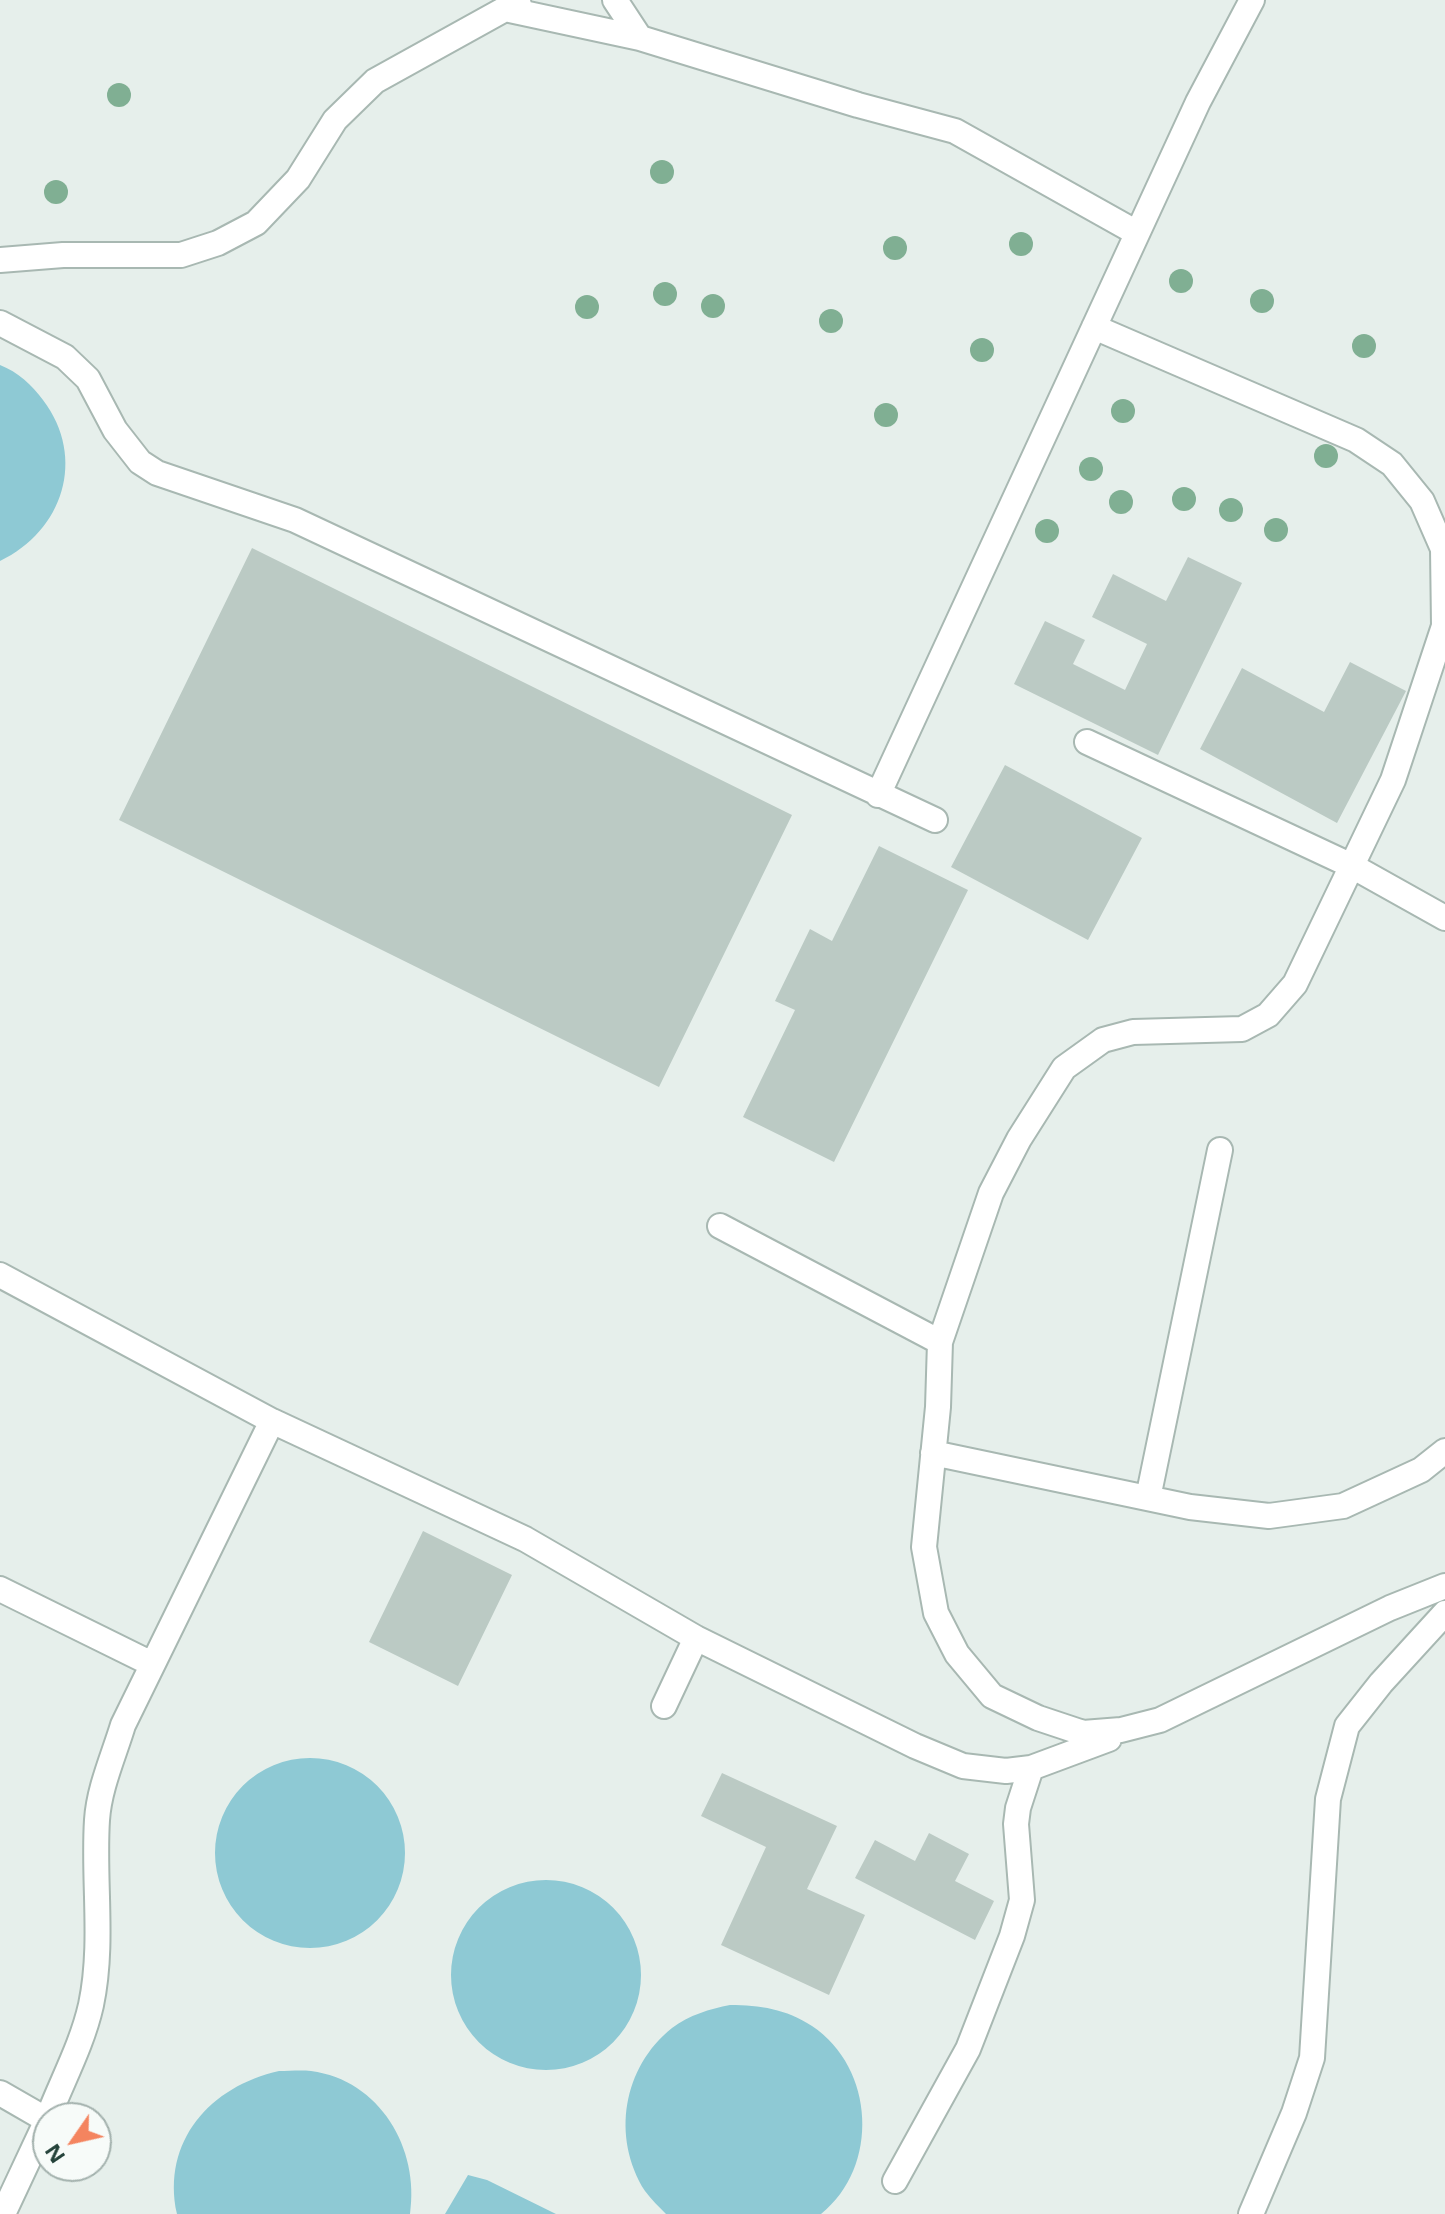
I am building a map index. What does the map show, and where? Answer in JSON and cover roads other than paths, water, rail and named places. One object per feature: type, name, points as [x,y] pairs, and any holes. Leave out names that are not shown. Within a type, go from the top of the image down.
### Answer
[{"type":"lane","points":[[0,260],[63,255],[181,255],[218,243],[256,223],[298,179],[335,120],[375,81],[505,9],[536,0]]},
{"type":"lane","points":[[615,0],[640,38]]},
{"type":"lane","points":[[878,795],[1198,102],[1252,0]]},
{"type":"lane","points":[[505,9],[640,38],[858,105],[955,131],[1137,233]]},
{"type":"lane","points":[[0,323],[65,357],[88,379],[115,430],[140,462],[157,473],[295,520],[935,820]]},
{"type":"lane","points":[[1094,327],[1356,440],[1392,464],[1422,501],[1443,549],[1444,626],[1393,780],[1295,984],[1268,1015],[1242,1029],[1133,1032],[1103,1040],[1064,1068],[1019,1139],[991,1193],[940,1342],[938,1407],[924,1547],[936,1613],[957,1654],[992,1696],[1038,1718],[1083,1733],[1121,1730],[1160,1720]]},
{"type":"lane","points":[[1087,742],[1352,866],[1445,918]]},
{"type":"lane","points":[[1148,1498],[1220,1150]]},
{"type":"lane","points":[[720,1226],[940,1342]]},
{"type":"lane","points":[[0,1275],[272,1421],[525,1539],[696,1638],[915,1746],[963,1766],[1006,1771],[1031,1768],[1160,1720],[1390,1608],[1445,1586]]},
{"type":"lane","points":[[55,2102],[81,2043],[91,2003],[98,1949],[97,1817],[123,1725],[272,1421]]},
{"type":"lane","points":[[933,1453],[1190,1507],[1269,1516],[1343,1506],[1421,1470],[1445,1451]]},
{"type":"lane","points":[[0,1589],[152,1664]]},
{"type":"lane","points":[[1251,2214],[1294,2113],[1312,2058],[1328,1799],[1347,1726],[1381,1683],[1445,1613]]},
{"type":"lane","points":[[664,1706],[696,1638]]},
{"type":"lane","points":[[895,2181],[968,2049],[1012,1936],[1022,1900],[1016,1824],[1031,1768]]},
{"type":"lane","points":[[0,2093],[32,2111]]},
{"type":"lane","points":[[3,2214],[32,2152]]},
{"type":"water","points":[[0,365],[13,371],[43,400],[56,422],[64,445],[65,469],[62,491],[53,512],[22,548],[0,561]]},
{"type":"water","points":[[310,1758],[346,1765],[377,1786],[398,1817],[405,1853],[398,1889],[377,1920],[346,1941],[310,1948],[274,1941],[243,1920],[222,1889],[215,1853],[222,1817],[243,1786],[274,1765]]},
{"type":"water","points":[[546,1880],[582,1887],[613,1908],[634,1939],[641,1975],[634,2011],[613,2042],[582,2063],[546,2070],[510,2063],[479,2042],[458,2011],[451,1975],[458,1939],[479,1908],[510,1887]]},
{"type":"water","points":[[730,2005],[772,2009],[802,2020],[833,2044],[848,2066],[858,2092],[862,2118],[861,2145],[853,2171],[840,2194],[821,2214],[666,2214],[645,2191],[634,2170],[628,2148],[627,2104],[642,2062],[655,2044],[679,2023],[700,2013]]},
{"type":"water","points":[[279,2071],[311,2071],[335,2077],[357,2088],[375,2103],[401,2143],[408,2166],[410,2214],[177,2214],[174,2188],[177,2163],[184,2141],[196,2121],[232,2089],[254,2078]]},
{"type":"water","points":[[468,2175],[487,2180],[556,2214],[445,2214]]}]
